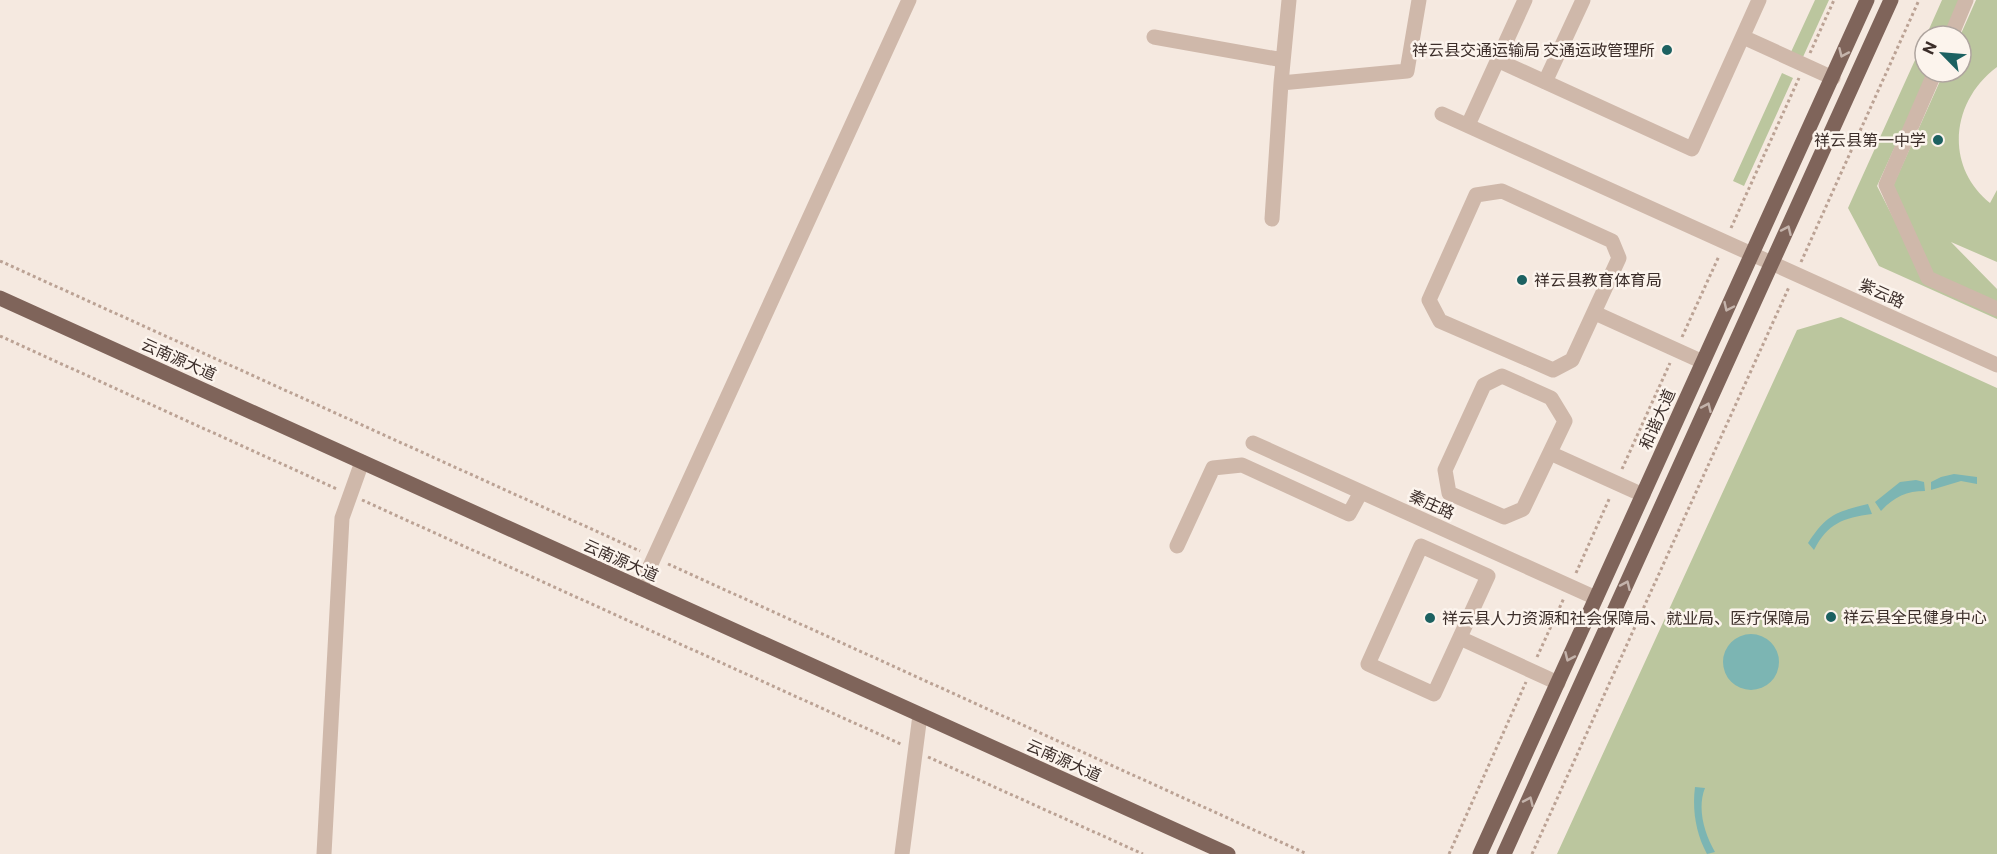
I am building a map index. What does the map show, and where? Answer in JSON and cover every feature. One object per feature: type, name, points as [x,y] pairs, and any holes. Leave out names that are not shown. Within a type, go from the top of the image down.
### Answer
[{"type":"main road","name":"和谐大道","points":[[1480,854],[1868,0]]},
{"type":"main road","points":[[1504,854],[1891,0]]},
{"type":"main road","name":"云南源大道","points":[[0,298],[1228,854]]},
{"type":"street","points":[[640,588],[909,0]]},
{"type":"street","points":[[1272,219],[1289,0]]},
{"type":"street","points":[[1281,83],[1407,71],[1419,0]]},
{"type":"street","points":[[1468,125],[1525,0]]},
{"type":"street","points":[[1545,82],[1583,0]]},
{"type":"street","points":[[1497,60],[1692,148],[1759,0]]},
{"type":"street","points":[[1956,24],[1966,0]]},
{"type":"street","points":[[1154,37],[1283,60]]},
{"type":"street","points":[[1743,37],[1833,78]]},
{"type":"street","points":[[1930,84],[1886,185],[1928,278],[1997,309]]},
{"type":"street","name":"紫云路","points":[[1442,114],[1997,365]]},
{"type":"street","points":[[1502,191],[1612,241],[1620,258],[1595,313],[1572,360],[1554,370],[1440,321],[1429,300],[1476,195],[1502,191]]},
{"type":"street","points":[[1595,313],[1703,362]]},
{"type":"street","points":[[1502,376],[1551,398],[1564,421],[1550,453],[1523,509],[1504,517],[1449,493],[1445,470],[1484,385],[1502,376]]},
{"type":"street","name":"秦庄路","points":[[1253,443],[1596,598]]},
{"type":"street","points":[[1550,453],[1643,495]]},
{"type":"street","points":[[324,854],[342,518],[362,462]]},
{"type":"street","points":[[1177,546],[1214,468],[1242,465],[1349,514],[1361,492]]},
{"type":"street","points":[[1421,546],[1488,576],[1460,638],[1434,694],[1368,663],[1421,546]]},
{"type":"street","points":[[1460,638],[1558,683]]},
{"type":"street","points":[[902,854],[920,715]]},
{"type":"path","points":[[1449,854],[1834,0]]},
{"type":"path","points":[[1532,854],[1919,0]]},
{"type":"path","points":[[0,336],[1143,854]]},
{"type":"green space","points":[[1815,0],[1829,0],[1803,57],[1791,52]]},
{"type":"green space","points":[[1942,0],[1962,0],[1951,24],[1931,24]]},
{"type":"green space","points":[[1976,0],[1997,0],[1997,67],[1970,97],[1962,115],[1959,134],[1960,153],[1965,171],[1975,188],[1990,203],[1997,190],[1997,262],[1951,242],[1997,289],[1997,308],[1933,277],[1893,186],[1939,84],[1973,84],[1973,24],[1965,24]]},
{"type":"green space","points":[[1913,64],[1913,84],[1924,84],[1877,186],[1925,280],[1997,313],[1997,319],[1879,266],[1848,208]]},
{"type":"green space","points":[[1782,73],[1793,78],[1744,186],[1733,181]]},
{"type":"green space","name":"祥云县全民健身中心","points":[[1841,317],[1997,388],[1997,854],[1557,854],[1797,330]]},
{"type":"water","points":[[1954,474],[1977,477],[1977,484],[1961,481],[1931,490],[1931,482]]},
{"type":"water","points":[[1916,480],[1924,482],[1925,491],[1901,496],[1881,511],[1875,502],[1900,482]]},
{"type":"water","points":[[1868,504],[1872,514],[1837,523],[1819,541],[1814,550],[1808,543],[1821,526],[1833,516]]},
{"type":"water","points":[[1751,634],[1762,636],[1771,642],[1777,651],[1779,662],[1777,673],[1771,682],[1762,688],[1751,690],[1740,688],[1731,682],[1725,673],[1723,662],[1725,651],[1731,642],[1740,636]]},
{"type":"water","points":[[1695,787],[1705,788],[1702,804],[1703,820],[1715,852],[1707,854],[1696,822]]},
{"type":"place","name":"祥云县交通运输局 交通运政管理所","points":[[1667,50]]},
{"type":"place","name":"祥云县第一中学","points":[[1938,140]]},
{"type":"place","name":"祥云县教育体育局","points":[[1522,280]]},
{"type":"place","name":"祥云县全民健身中心","points":[[1831,617]]},
{"type":"place","name":"祥云县人力资源和社会保障局、就业局、医疗保障局","points":[[1430,618]]}]
